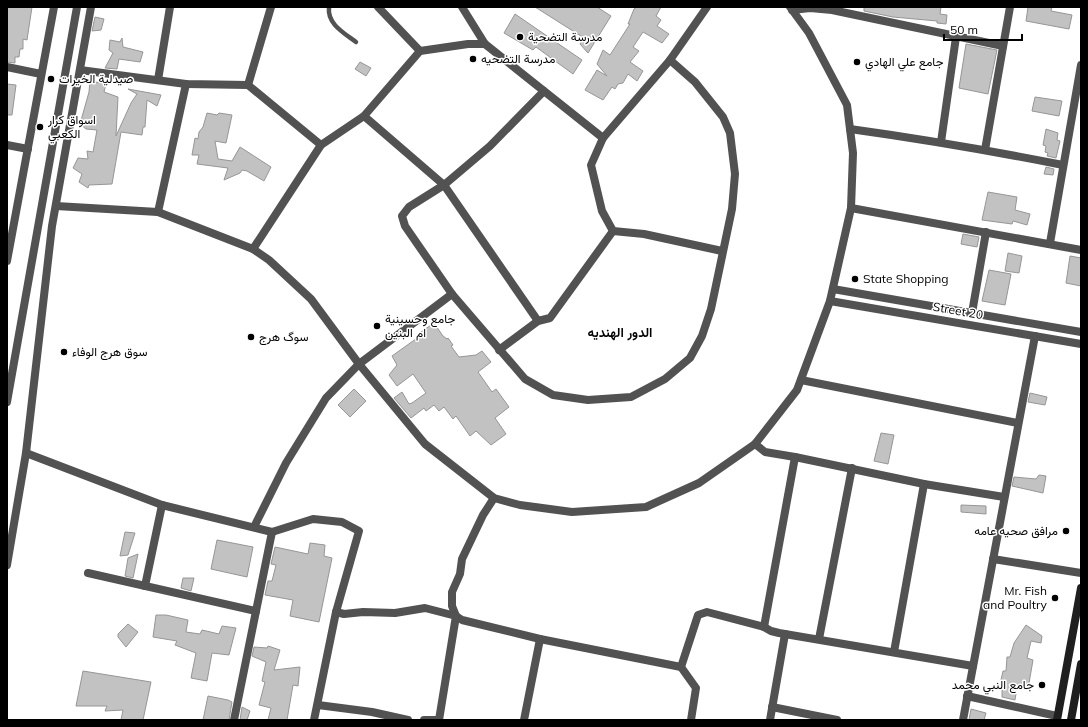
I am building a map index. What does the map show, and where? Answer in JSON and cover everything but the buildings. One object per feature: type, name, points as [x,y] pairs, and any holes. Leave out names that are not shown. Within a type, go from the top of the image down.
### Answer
[{"type":"main road","points":[[1057,718],[1081,588]]},
{"type":"main road","points":[[1071,720],[1081,664]]},
{"type":"street","points":[[7,261],[10,231],[28,148],[54,7]]},
{"type":"street","points":[[7,402],[77,7]]},
{"type":"street","points":[[7,565],[26,453],[52,226],[91,7]]},
{"type":"street","points":[[158,80],[170,7]]},
{"type":"street","points":[[248,86],[271,7]]},
{"type":"street","points":[[378,7],[420,51]]},
{"type":"street","points":[[462,7],[485,44],[603,138]]},
{"type":"street","points":[[613,231],[602,210],[591,165],[603,138],[670,60],[707,7]]},
{"type":"street","points":[[985,150],[1010,7]]},
{"type":"street","points":[[56,206],[158,212],[253,249],[269,260],[311,299],[359,364],[425,444],[494,498],[520,505],[572,512],[646,508],[699,483],[755,444],[797,390],[830,301],[851,208],[853,170],[847,105],[809,33],[791,8]]},
{"type":"street","points":[[791,8],[818,8],[1004,46]]},
{"type":"street","points":[[941,142],[956,37]]},
{"type":"street","points":[[253,249],[321,145],[364,116],[420,51],[468,44],[485,44]]},
{"type":"street","points":[[544,91],[490,146],[444,185],[409,207],[402,216],[405,226],[452,294],[525,379],[553,395],[588,400],[631,397],[665,378],[690,358],[702,336],[711,309],[732,209],[735,174],[730,133],[723,117],[713,102],[695,82],[670,60]]},
{"type":"street","points":[[1050,243],[1081,64]]},
{"type":"street","points":[[7,68],[41,74]]},
{"type":"street","points":[[80,70],[186,84],[248,86],[321,145]]},
{"type":"street","points":[[158,212],[186,84]]},
{"type":"street","points":[[364,116],[444,185],[538,321]]},
{"type":"street","points":[[850,129],[914,140],[941,142],[1064,165]]},
{"type":"street","points":[[7,145],[28,148]]},
{"type":"street","points":[[851,208],[1050,243],[1081,250]]},
{"type":"street","points":[[39,224],[52,226]]},
{"type":"street","points":[[613,231],[644,234],[722,251]]},
{"type":"street","points":[[499,350],[538,321],[550,318],[613,231]]},
{"type":"street","points":[[972,313],[986,232]]},
{"type":"street","name":"Street 20","points":[[833,289],[1081,332]]},
{"type":"street","points":[[254,527],[286,463],[326,398],[359,364],[452,294]]},
{"type":"street","name":"Street 20","points":[[830,301],[1081,344]]},
{"type":"street","points":[[963,720],[1035,336]]},
{"type":"street","points":[[801,380],[1018,423]]},
{"type":"street","points":[[755,444],[765,452],[795,456],[924,484],[1004,497]]},
{"type":"street","points":[[26,453],[162,504],[272,532],[312,519],[342,522],[358,531],[336,612],[314,720]]},
{"type":"street","points":[[764,627],[795,456]]},
{"type":"street","points":[[818,639],[852,468]]},
{"type":"street","points":[[894,652],[924,484]]},
{"type":"street","points":[[424,720],[439,720],[456,616],[452,606],[452,592],[460,574],[462,559],[483,516],[494,498]]},
{"type":"street","points":[[145,586],[162,504]]},
{"type":"street","points":[[234,720],[272,532]]},
{"type":"street","points":[[993,559],[1081,573]]},
{"type":"street","points":[[88,573],[256,610]]},
{"type":"street","points":[[336,612],[344,614],[363,612],[395,613],[425,608],[456,616],[462,620],[540,639],[681,667],[696,688],[691,720]]},
{"type":"street","points":[[681,667],[698,615],[708,612],[785,634],[973,666]]},
{"type":"street","points":[[770,720],[785,634]]},
{"type":"street","points":[[524,720],[540,639]]},
{"type":"street","points":[[967,696],[1057,718]]},
{"type":"street","points":[[318,705],[372,712],[408,720]]},
{"type":"street","points":[[772,707],[837,720]]},
{"type":"lane","points":[[330,7],[332,20],[337,28],[356,42]]},
{"type":"place","name":"مدرسة التضحية","points":[[520,37]]},
{"type":"place","name":"مدرسة التضحيه","points":[[473,59]]},
{"type":"place","name":"جامع علي الهادي","points":[[857,62]]},
{"type":"place","name":"صيدلية الخيرات","points":[[51,79]]},
{"type":"place","name":"اسواق كرار الكعبي","points":[[40,127]]},
{"type":"place","name":"State Shopping","points":[[855,279]]},
{"type":"place","name":"جامع وحسينية ام البنين","points":[[377,326]]},
{"type":"place","name":"سوگ هرج","points":[[251,337]]},
{"type":"place","name":"سوق هرج الوفاء","points":[[64,352]]},
{"type":"place","name":"مرافق صحيه عامه","points":[[1066,531]]},
{"type":"place","name":"Mr. Fish and Poultry","points":[[1055,598]]},
{"type":"place","name":"جامع النبي محمد","points":[[1042,685]]},
{"type":"district","name":"الدور الهنديه","points":[[620,332]]}]
